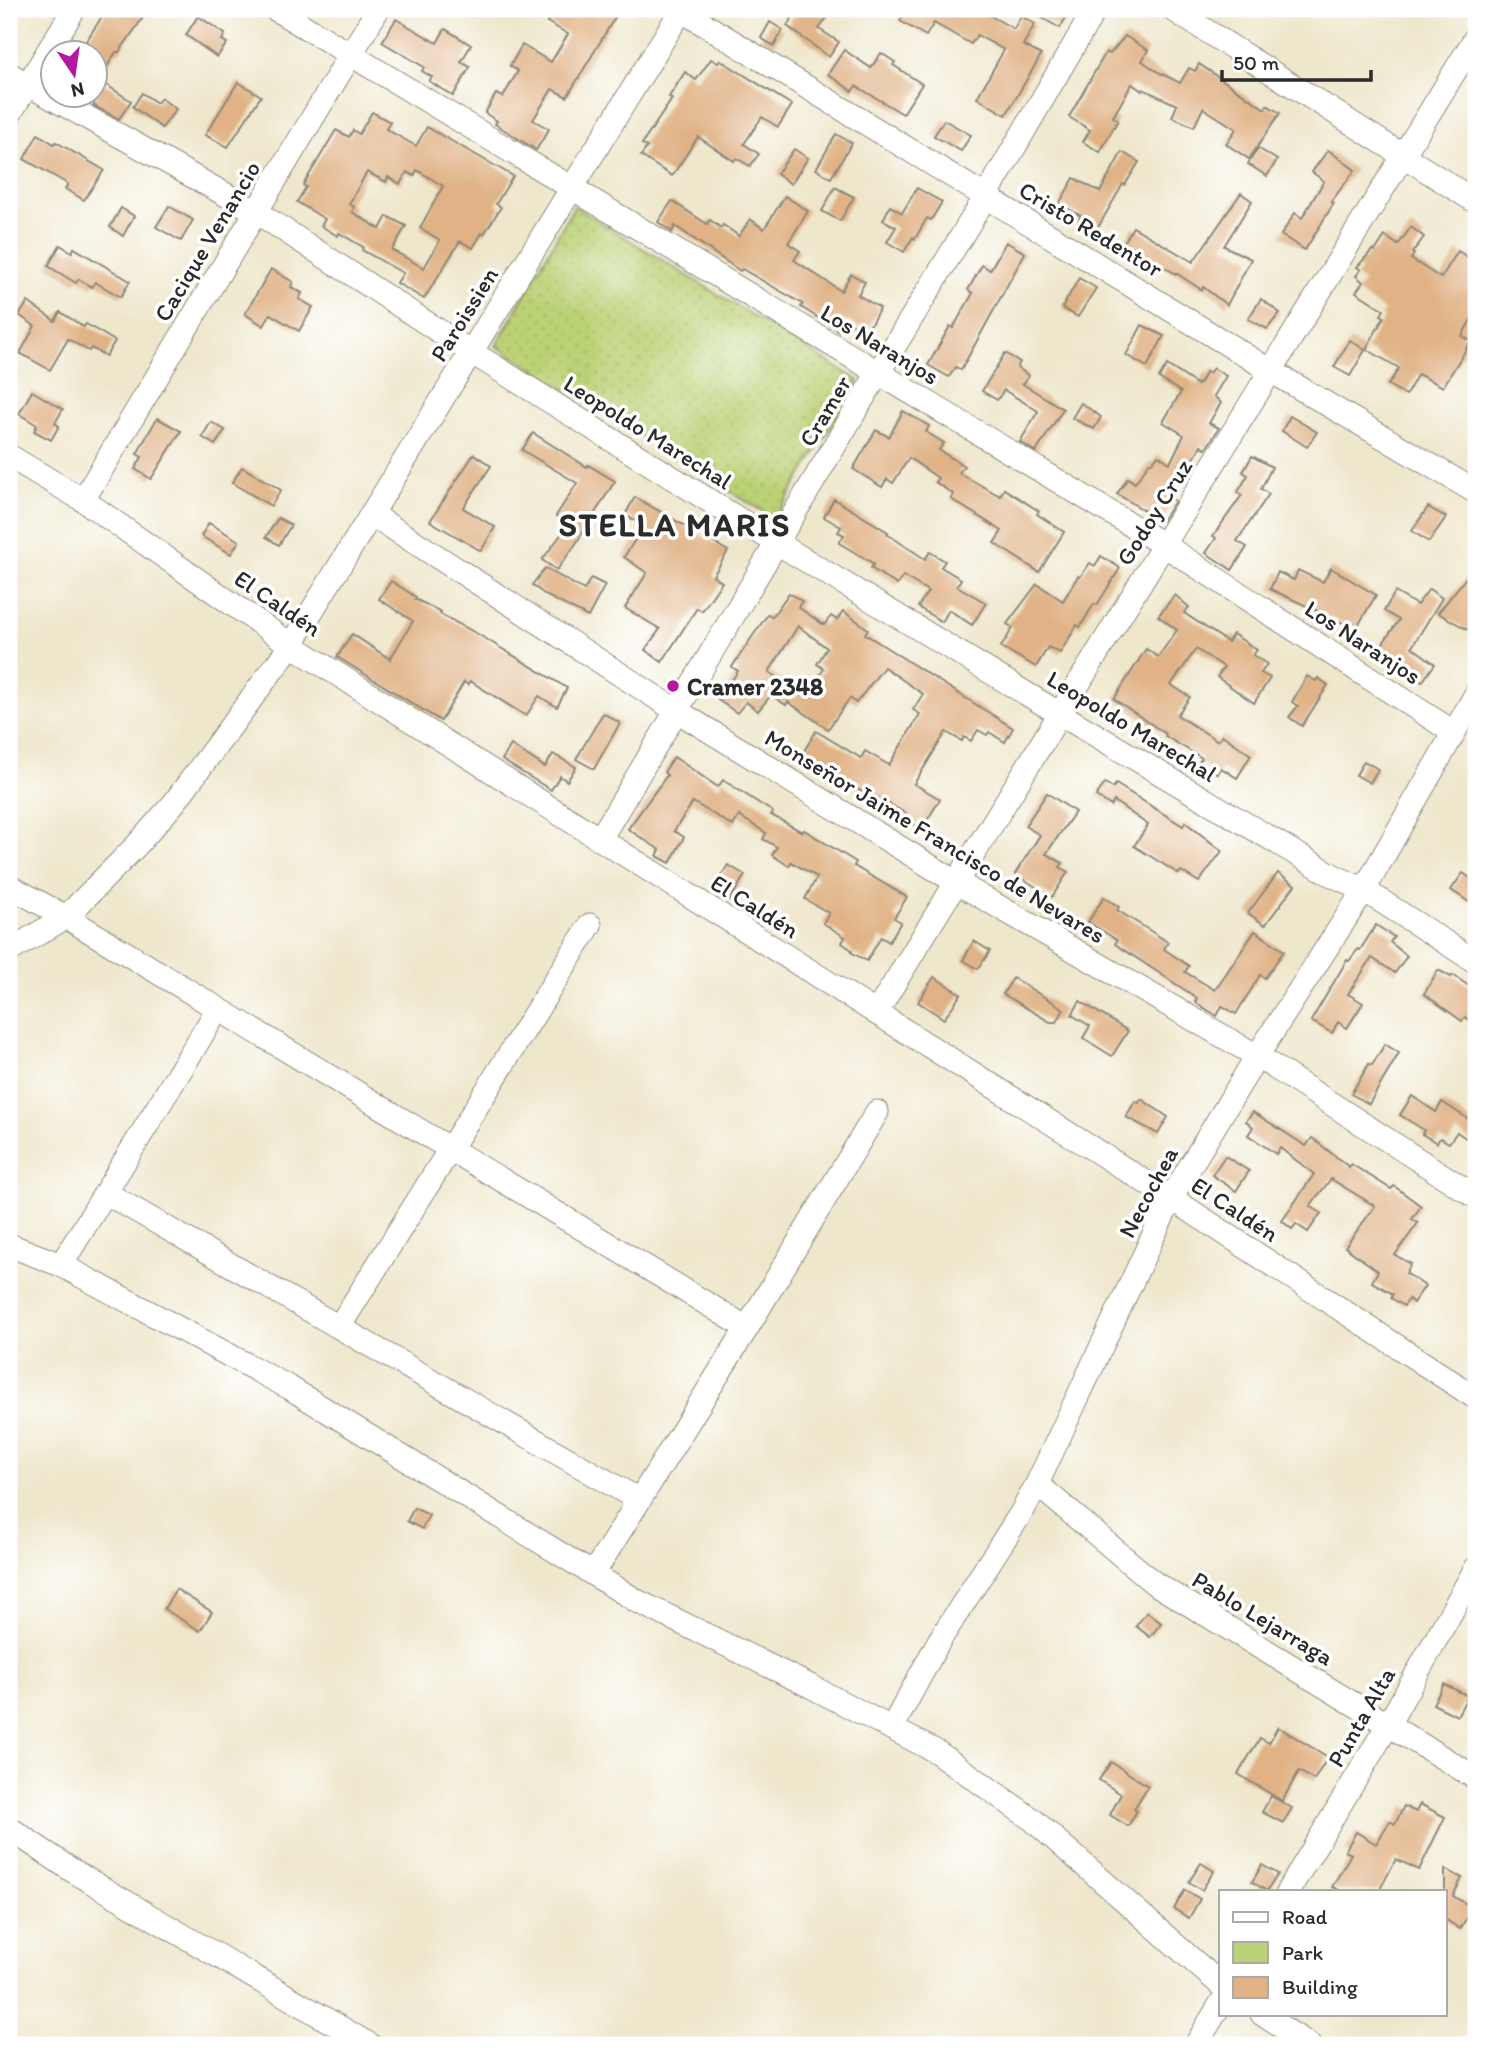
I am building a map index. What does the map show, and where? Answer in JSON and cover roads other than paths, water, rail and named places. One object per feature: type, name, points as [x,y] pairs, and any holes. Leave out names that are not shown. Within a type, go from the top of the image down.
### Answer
[{"type":"street","points":[[9,115],[18,79],[74,9]]},
{"type":"street","name":"Los Naranjos","points":[[275,9],[1164,545],[1453,732]]},
{"type":"street","name":"Cacique Venancio","points":[[83,500],[378,9]]},
{"type":"street","name":"Cristo Redentor","points":[[681,9],[1271,371],[1476,492]]},
{"type":"street","name":"Paroissien","points":[[9,951],[66,917],[174,803],[291,645],[681,9]]},
{"type":"street","name":"Cramer","points":[[600,839],[986,196],[1095,9]]},
{"type":"street","points":[[1172,9],[1476,202]]},
{"type":"street","name":"Godoy Cruz","points":[[876,1013],[1476,37]]},
{"type":"street","name":"Leopoldo Marechal","points":[[18,79],[255,211],[471,352],[777,543],[1332,875],[1364,890],[1476,962]]},
{"type":"street","name":"El Caldén","points":[[9,456],[83,500],[291,645],[1171,1198],[1476,1398]]},
{"type":"street","name":"Monseñor Jaime Francisco de Nevares","points":[[371,514],[677,711],[957,882],[1257,1056],[1476,1197]]},
{"type":"street","name":"Necochea","points":[[892,1728],[939,1641],[1037,1484],[1171,1198],[1257,1056],[1364,890],[1476,694]]},
{"type":"street","points":[[9,886],[66,917],[747,1328]]},
{"type":"street","points":[[339,1327],[590,925]]},
{"type":"street","points":[[61,1265],[218,1009]]},
{"type":"street","points":[[593,1574],[747,1328],[877,1112]]},
{"type":"street","points":[[106,1193],[639,1500]]},
{"type":"street","points":[[9,1245],[61,1265],[290,1388],[637,1601],[813,1687],[937,1752],[1033,1820],[1219,1983]]},
{"type":"street","name":"Pablo Lejarraga","points":[[1037,1484],[1154,1583],[1476,1778]]},
{"type":"street","name":"Punta Alta","points":[[1289,1890],[1388,1725],[1476,1567]]},
{"type":"street","points":[[9,1828],[73,1871],[370,2045]]},
{"type":"street","points":[[1196,2045],[1219,2006]]},
{"type":"street","points":[[1265,2016],[1309,2045]]},
{"type":"place","name":"Cramer 2348","points":[[673,686]]},
{"type":"district","name":"STELLA MARIS","points":[[675,525]]}]
